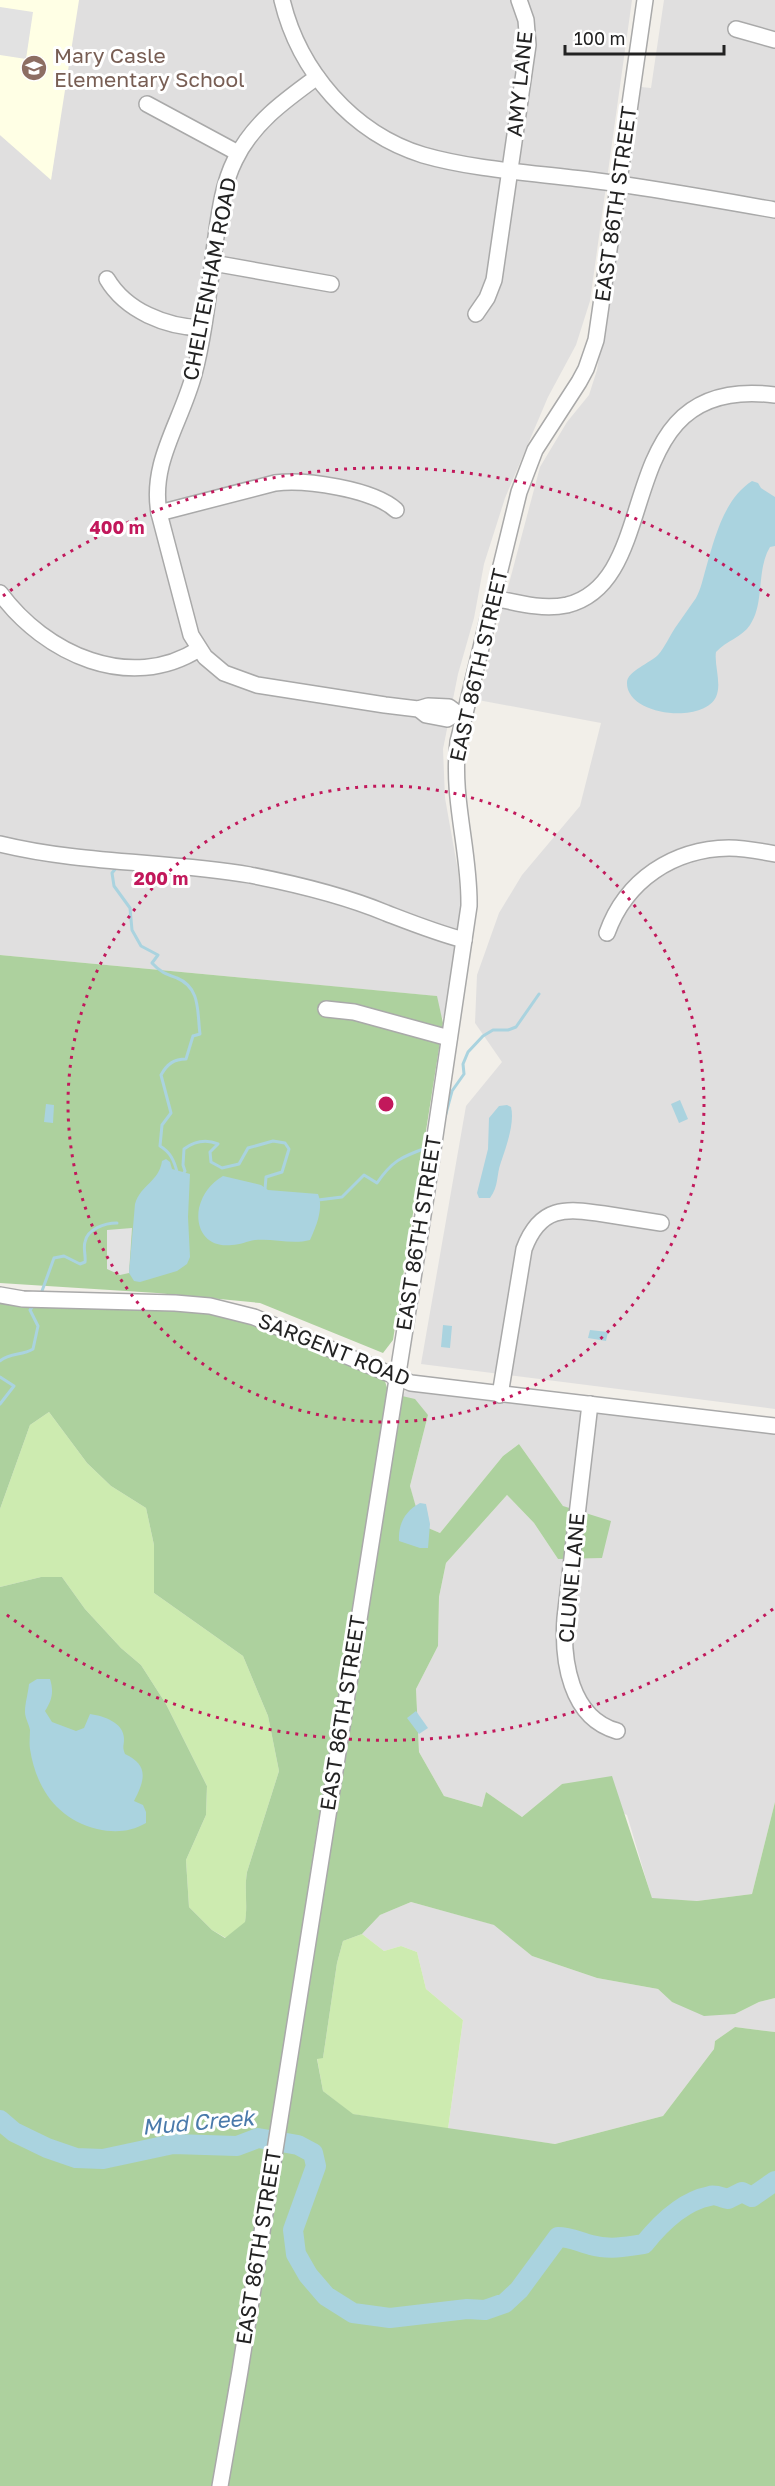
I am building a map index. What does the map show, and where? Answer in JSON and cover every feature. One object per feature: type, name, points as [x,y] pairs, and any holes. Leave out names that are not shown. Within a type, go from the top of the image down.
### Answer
[{"type":"street","points":[[282,0],[298,46],[317,77],[347,111],[375,132],[401,146],[448,161],[619,184],[775,210]]},
{"type":"street","name":"AMY LANE","points":[[476,314],[488,298],[494,280],[528,45],[526,20],[519,0]]},
{"type":"street","name":"EAST 86TH STREET","points":[[220,2486],[240,2371],[469,906],[469,876],[455,777],[461,714],[494,598],[519,492],[529,464],[535,450],[579,382],[593,347],[645,0]]},
{"type":"street","points":[[736,29],[775,40]]},
{"type":"street","name":"CHELTENHAM ROAD","points":[[317,77],[266,116],[238,153],[230,172],[222,201],[194,373],[158,470],[156,499],[159,513],[191,635],[200,649],[220,670],[238,680],[253,684],[418,709],[426,715],[447,719],[461,714]]},
{"type":"street","points":[[147,104],[238,153]]},
{"type":"street","points":[[213,263],[331,284]]},
{"type":"street","points":[[107,279],[126,301],[144,313],[172,324],[202,328]]},
{"type":"street","points":[[494,598],[552,607],[572,603],[590,595],[608,578],[618,561],[653,461],[674,427],[692,411],[724,396],[753,393],[775,395]]},
{"type":"street","points":[[159,513],[274,483],[292,482],[366,493],[396,510]]},
{"type":"street","points":[[1,598],[42,636],[72,653],[95,662],[128,669],[153,668],[173,663],[200,649]]},
{"type":"street","points":[[0,844],[48,854],[202,868],[268,879],[349,900],[431,931],[464,940]]},
{"type":"street","points":[[607,933],[622,900],[649,874],[671,862],[698,852],[717,849],[740,849],[775,854]]},
{"type":"street","points":[[326,1009],[354,1012],[449,1038]]},
{"type":"street","points":[[500,1395],[524,1249],[537,1225],[552,1214],[569,1210],[661,1223]]},
{"type":"street","name":"SARGENT ROAD","points":[[0,1295],[28,1299],[180,1303],[225,1309],[263,1320],[411,1383],[775,1426]]},
{"type":"street","name":"CLUNE LANE","points":[[590,1404],[565,1618],[564,1650],[571,1679],[582,1707],[595,1721],[617,1731]]},
{"type":"shaded area","name":"Mary Casle Elementary School","points":[[0,0],[79,0],[51,180],[0,135]]},
{"type":"shaded area","points":[[77,0],[632,0],[590,301],[576,345],[548,397],[505,498],[484,564],[474,618],[458,674],[443,749],[445,798],[458,871],[461,909],[452,998],[442,1019],[436,996],[0,955],[0,135],[51,179]]},
{"type":"shaded area","points":[[664,0],[775,0],[775,1409],[421,1364],[466,1106],[502,1062],[475,1023],[477,975],[499,913],[522,875],[580,806],[601,723],[478,700],[540,467],[567,422],[589,395],[597,370],[641,87],[651,88]]},
{"type":"shaded area","points":[[0,7],[33,12],[26,59],[0,55]]},
{"type":"shaded area","points":[[132,1228],[129,1273],[120,1275],[107,1269],[107,1230]]},
{"type":"shaded area","points":[[408,1388],[775,1432],[775,1802],[752,1894],[697,1901],[652,1899],[627,1815],[562,1784],[522,1817],[486,1792],[482,1807],[444,1796],[419,1752],[416,1689],[438,1646],[439,1597],[446,1563],[507,1495],[534,1523],[558,1559],[563,1506],[519,1444],[503,1456],[440,1533],[420,1525],[410,1486],[428,1415],[402,1396]]},
{"type":"shaded area","points":[[411,1902],[495,1925],[532,1956],[597,1978],[658,1989],[672,2002],[735,2014],[759,2002],[775,1998],[775,2032],[735,2027],[715,2041],[714,2049],[663,2116],[555,2144],[448,2129],[463,2020],[426,1989],[417,1952],[401,1946],[384,1951],[362,1934],[380,1915]]},
{"type":"green space","points":[[0,955],[437,996],[443,1023],[393,1340],[383,1353],[260,1303],[157,1293],[0,1283]]},
{"type":"green space","points":[[0,1303],[24,1306],[168,1308],[242,1317],[384,1378],[388,1391],[379,1461],[318,1823],[259,2208],[212,2486],[0,2486],[0,1587],[41,1577],[62,1577],[85,1609],[121,1648],[141,1665],[166,1704],[207,1786],[206,1815],[186,1860],[189,1907],[212,1930],[225,1938],[245,1922],[247,1872],[279,1771],[268,1716],[243,1656],[154,1593],[154,1545],[146,1508],[111,1486],[87,1463],[49,1412],[30,1425],[0,1509]]},
{"type":"green space","points":[[402,1396],[415,1399],[428,1415],[410,1486],[421,1525],[440,1533],[503,1456],[519,1444],[563,1506],[611,1521],[602,1558],[558,1559],[534,1523],[507,1495],[446,1563],[439,1597],[438,1646],[416,1689],[419,1752],[444,1796],[482,1807],[486,1792],[522,1817],[562,1784],[612,1776],[652,1898],[697,1901],[752,1894],[775,1802],[775,1998],[759,2002],[735,2014],[704,2016],[672,2002],[658,1989],[597,1978],[532,1956],[494,1925],[411,1902],[380,1915],[362,1934],[343,1941],[337,1963],[323,2058],[317,2059],[323,2091],[353,2114],[555,2144],[663,2116],[714,2049],[715,2041],[735,2027],[775,2032],[775,2486],[227,2486]]},
{"type":"green space","points":[[49,1412],[87,1463],[111,1486],[146,1508],[154,1545],[154,1593],[243,1656],[268,1716],[279,1771],[247,1872],[245,1923],[226,1938],[212,1930],[189,1907],[186,1860],[206,1815],[207,1786],[166,1704],[141,1665],[121,1648],[85,1609],[62,1577],[41,1577],[0,1587],[0,1509],[30,1425]]},
{"type":"green space","points":[[362,1934],[384,1951],[401,1946],[417,1952],[426,1989],[463,2020],[448,2129],[352,2114],[323,2091],[317,2058],[323,2058],[337,1963],[343,1941]]},
{"type":"water","points":[[752,481],[775,497],[775,546],[770,547],[763,566],[755,616],[747,629],[716,652],[718,692],[708,706],[696,711],[681,713],[651,709],[638,702],[630,693],[628,678],[658,655],[696,598],[722,520],[734,498]]},
{"type":"water","points":[[680,1100],[688,1119],[679,1123],[671,1104]]},
{"type":"water","points":[[46,1104],[54,1105],[53,1123],[44,1122]]},
{"type":"water","points":[[499,1106],[511,1107],[511,1127],[496,1185],[490,1198],[479,1198],[477,1193],[488,1149],[489,1118]]},
{"type":"water","points":[[166,1159],[170,1162],[172,1169],[190,1174],[188,1217],[190,1257],[187,1264],[177,1271],[140,1282],[134,1281],[129,1273],[135,1204],[141,1192],[154,1179],[162,1161]]},
{"type":"water","points":[[223,1176],[261,1185],[268,1190],[318,1194],[320,1211],[310,1240],[296,1242],[255,1240],[224,1245],[210,1241],[201,1231],[199,1208],[208,1189]]},
{"type":"water","points":[[443,1325],[452,1326],[450,1348],[441,1347]]},
{"type":"water","points":[[590,1330],[608,1332],[606,1341],[588,1338]]},
{"type":"water","points":[[420,1503],[426,1504],[430,1524],[428,1548],[420,1548],[399,1541],[404,1519],[410,1510]]},
{"type":"water","points":[[37,1679],[50,1679],[52,1696],[45,1711],[52,1722],[76,1731],[84,1728],[90,1714],[106,1718],[121,1728],[125,1754],[138,1763],[143,1774],[141,1786],[134,1801],[143,1805],[146,1812],[146,1823],[122,1831],[97,1829],[70,1818],[51,1800],[37,1777],[30,1747],[30,1730],[25,1714],[29,1684]]},
{"type":"water","points":[[416,1711],[428,1728],[419,1734],[407,1718]]},
{"type":"waterway","points":[[117,867],[112,873],[114,886],[130,908],[132,930],[141,946],[158,955],[152,963],[158,969],[185,982],[194,994],[198,1009],[200,1034],[193,1036],[186,1059],[171,1063],[161,1075],[171,1113],[162,1125],[160,1146],[171,1157],[177,1172]]},
{"type":"waterway","points":[[445,1117],[452,1091],[464,1074],[463,1064],[468,1052],[483,1036],[493,1030],[508,1030],[516,1027],[539,994]]},
{"type":"waterway","points":[[183,1174],[185,1171],[184,1149],[192,1144],[205,1141],[218,1144],[210,1152],[211,1162],[222,1168],[239,1164],[248,1148],[273,1141],[285,1143],[289,1149],[282,1172],[266,1177],[265,1189]]},
{"type":"waterway","points":[[318,1200],[342,1197],[364,1175],[377,1183],[398,1161],[426,1148]]},
{"type":"waterway","points":[[42,1291],[54,1258],[64,1256],[80,1264],[85,1262],[86,1237],[93,1230],[107,1224],[117,1223]]},
{"type":"waterway","points":[[0,1361],[8,1356],[33,1349],[38,1326],[30,1310],[33,1306]]},
{"type":"waterway","points":[[0,1377],[14,1386],[0,1404]]},
{"type":"waterway","name":"Mud Creek","points":[[0,2120],[14,2132],[47,2148],[76,2158],[103,2159],[173,2144],[237,2146],[258,2138],[298,2145],[313,2153],[316,2166],[293,2230],[296,2254],[308,2275],[326,2296],[353,2313],[390,2318],[467,2309],[485,2310],[505,2303],[519,2290],[558,2237],[604,2247],[644,2244],[665,2221],[691,2203],[712,2196],[728,2199],[742,2192],[752,2197],[775,2181]]},
{"type":"place","name":"Mary Casle Elementary School","points":[[34,68]]}]
